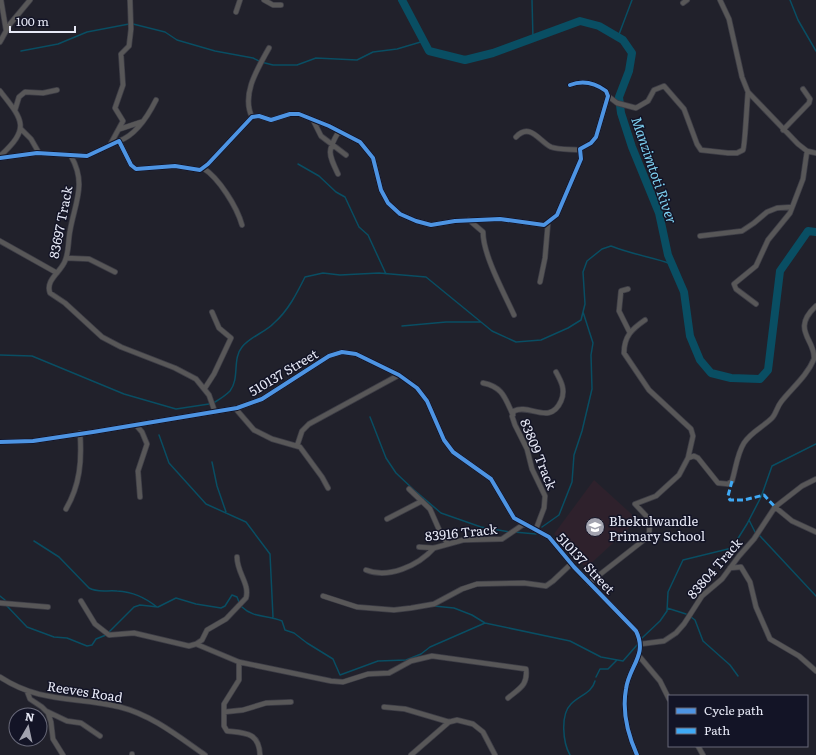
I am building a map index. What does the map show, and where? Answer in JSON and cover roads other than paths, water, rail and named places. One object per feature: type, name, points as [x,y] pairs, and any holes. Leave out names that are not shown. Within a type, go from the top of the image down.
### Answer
[{"type":"street","points":[[1,0],[6,30]]},
{"type":"street","points":[[0,42],[6,30],[30,0]]},
{"type":"street","points":[[110,145],[120,129],[123,119],[115,108],[123,85],[121,54],[129,46],[131,29],[130,0]]},
{"type":"street","points":[[236,12],[240,0]]},
{"type":"street","points":[[264,0],[270,4],[280,5]]},
{"type":"street","points":[[720,0],[729,19],[742,77],[748,92],[783,130],[807,151],[816,153]]},
{"type":"street","points":[[252,117],[248,106],[248,94],[269,48]]},
{"type":"street","points":[[570,85],[580,82],[592,84],[606,91],[608,96],[617,102],[627,106],[639,107],[648,101],[654,90],[664,86],[684,109],[697,144],[701,150],[710,152],[737,153],[743,150],[746,146],[744,135],[748,92]]},
{"type":"street","points":[[783,130],[809,103],[810,99],[803,89]]},
{"type":"street","points":[[15,110],[22,93],[57,90]]},
{"type":"street","points":[[0,91],[15,110],[20,120],[21,129],[16,141],[0,157]]},
{"type":"street","points":[[119,141],[131,165],[136,169],[175,166],[200,170],[204,168],[252,117],[256,116],[271,120],[282,116],[295,114],[339,131],[360,142],[370,152],[381,190],[393,208],[416,221],[436,225],[455,221],[500,219],[534,224],[548,223],[557,215],[573,180],[581,159],[581,147],[591,143],[596,137],[608,96]]},
{"type":"street","points":[[0,157],[39,153],[88,156],[131,136],[151,110],[156,100]]},
{"type":"street","points":[[313,120],[319,133],[331,145],[346,155]]},
{"type":"street","points":[[120,129],[142,122]]},
{"type":"street","points":[[21,129],[31,139],[39,153]]},
{"type":"street","points":[[338,174],[329,155],[331,145],[339,131]]},
{"type":"street","points":[[516,137],[522,132],[527,131],[551,146],[580,150]]},
{"type":"street","points":[[756,304],[736,289],[734,284],[756,266],[768,240],[792,207],[803,179],[807,151]]},
{"type":"street","name":"83697 Track","points":[[71,156],[78,171],[79,190],[70,228],[66,258],[58,273],[49,284],[50,293],[69,306],[98,334],[121,347],[188,374],[199,381],[205,388],[215,412]]},
{"type":"street","points":[[204,168],[209,171],[222,187],[240,216],[242,224]]},
{"type":"street","points":[[700,236],[742,231],[767,212],[777,208],[792,207]]},
{"type":"street","points":[[469,220],[483,232],[483,240],[488,254],[514,315]]},
{"type":"street","points":[[540,282],[545,258],[548,223]]},
{"type":"street","points":[[0,241],[58,273]]},
{"type":"street","points":[[66,258],[88,259],[115,272]]},
{"type":"street","points":[[628,289],[621,291],[619,307],[630,332]]},
{"type":"street","points":[[688,458],[694,456],[698,458],[718,483],[728,484],[732,481],[744,443],[771,419],[780,404],[798,383],[815,358],[815,350],[806,331],[806,325],[810,312],[816,306]]},
{"type":"street","points":[[205,388],[214,374],[230,338],[219,328],[212,312]]},
{"type":"street","points":[[589,583],[649,536],[650,520],[635,504],[656,496],[679,475],[688,458],[693,440],[693,433],[649,390],[629,363],[624,353],[624,348],[630,332],[645,320]]},
{"type":"street","name":"510137 Street","points":[[0,442],[33,441],[235,408],[262,399],[320,360],[340,352],[362,356],[400,376],[421,392],[444,440],[453,452],[493,481],[512,515],[524,524],[549,537],[571,564],[630,623],[636,631],[641,644]]},
{"type":"street","name":"83809 Track","points":[[536,530],[545,503],[545,494],[532,469],[527,449],[517,431],[513,415],[514,411],[519,409],[546,413],[555,410],[560,404],[563,396],[563,390],[556,372]]},
{"type":"street","points":[[298,446],[302,431],[309,424],[400,376]]},
{"type":"street","points":[[483,383],[492,385],[499,389],[513,415]]},
{"type":"street","points":[[235,408],[254,430],[272,439],[298,446],[315,467],[328,488]]},
{"type":"street","points":[[136,425],[142,432],[147,444],[138,471],[140,497]]},
{"type":"street","points":[[66,509],[79,477],[81,462],[80,433]]},
{"type":"street","name":"83804 Track","points":[[641,644],[664,641],[676,633],[684,624],[702,596],[722,579],[738,556],[754,539],[775,507],[796,490],[816,479]]},
{"type":"street","points":[[409,489],[430,509],[440,534],[448,544]]},
{"type":"street","points":[[387,519],[422,501]]},
{"type":"street","points":[[775,507],[792,521],[809,527],[816,532]]},
{"type":"street","name":"83916 Track","points":[[419,547],[434,548],[470,539],[502,539],[524,524]]},
{"type":"street","points":[[366,570],[378,574],[394,571],[419,562],[434,548]]},
{"type":"street","points":[[738,556],[741,567],[750,582],[756,607],[770,639],[799,656],[816,671]]},
{"type":"street","points":[[81,600],[95,624],[109,635],[134,633],[162,638],[189,646],[202,640],[207,630],[226,619],[246,598],[247,587],[240,574],[237,557]]},
{"type":"street","points":[[323,596],[358,607],[394,610],[411,608],[434,604],[477,584],[524,583],[546,586],[553,582],[571,564]]},
{"type":"street","points":[[730,568],[741,567]]},
{"type":"street","points":[[0,603],[48,607]]},
{"type":"street","points":[[196,644],[239,662],[338,682],[368,674],[389,673],[410,661],[432,656],[526,669],[528,678],[525,683],[508,698]]},
{"type":"street","points":[[637,755],[629,733],[625,701],[627,682],[639,656],[641,644]]},
{"type":"street","points":[[639,656],[660,681],[668,697]]},
{"type":"street","points":[[239,662],[239,680],[236,688],[226,700],[224,712],[226,730],[253,736],[258,743],[260,755]]},
{"type":"street","name":"Reeves Road","points":[[0,676],[27,691],[60,699],[120,707],[139,713],[167,728],[205,755]]},
{"type":"street","points":[[27,691],[30,699],[41,707]]},
{"type":"street","points":[[224,712],[243,710],[266,703],[291,702]]},
{"type":"street","points":[[384,707],[405,709],[448,724]]},
{"type":"street","points":[[48,712],[67,720],[81,723],[100,736]]},
{"type":"street","points":[[48,715],[53,739],[63,755]]},
{"type":"street","points":[[411,755],[448,724],[460,720],[478,727],[487,738],[495,755]]},
{"type":"waterway","name":"Manzimtoti River","points":[[402,0],[429,51],[465,60],[493,53],[580,21],[599,26],[623,40],[632,53],[629,71],[619,97],[621,113],[632,147],[659,213],[668,255],[684,292],[690,336],[700,360],[711,373],[731,378],[760,379],[768,370],[780,271],[808,231],[816,232]]},
{"type":"waterway","points":[[532,0],[533,39]]},
{"type":"waterway","points":[[618,37],[632,0]]},
{"type":"waterway","points":[[790,0],[798,20],[816,51]]},
{"type":"waterway","points":[[21,51],[58,44],[87,32],[129,24]]},
{"type":"waterway","points":[[133,24],[165,32],[177,40],[215,51],[253,58],[273,65],[297,65],[316,58],[357,60],[373,52],[397,49],[424,41]]},
{"type":"waterway","points":[[298,164],[319,176],[336,192],[345,197],[359,227],[368,235],[386,274]]},
{"type":"waterway","points":[[215,402],[230,391],[233,386],[237,357],[242,347],[271,326],[284,313],[292,302],[305,277],[323,273],[340,275],[379,273],[426,277],[492,331],[516,342],[541,340],[568,328],[581,320],[585,304],[583,272],[587,261],[602,249],[611,246],[672,264]]},
{"type":"waterway","points":[[542,527],[559,515],[572,482],[574,455],[582,431],[592,389],[591,355],[593,343],[583,312]]},
{"type":"waterway","points":[[402,326],[446,322],[481,322]]},
{"type":"waterway","points":[[0,355],[32,356],[124,394],[176,409],[209,404]]},
{"type":"waterway","points":[[370,417],[386,458],[396,473],[441,513],[481,527],[510,532]]},
{"type":"waterway","points":[[159,435],[169,463],[206,504],[246,522],[270,554],[273,617]]},
{"type":"waterway","points":[[642,638],[660,621],[667,611],[668,592],[683,560],[732,548],[761,497],[772,466],[816,444]]},
{"type":"waterway","points":[[212,462],[217,486],[226,512]]},
{"type":"waterway","points":[[749,520],[755,532]]},
{"type":"waterway","points":[[514,532],[536,534]]},
{"type":"waterway","points":[[760,536],[816,596]]},
{"type":"waterway","points":[[34,541],[59,557],[92,590],[117,591],[133,594],[148,600],[157,607]]},
{"type":"waterway","points":[[109,632],[134,607],[140,605],[158,607],[176,598],[196,604],[221,608],[225,606],[232,595],[237,597],[239,602]]},
{"type":"waterway","points":[[0,596],[5,600]]},
{"type":"waterway","points":[[7,606],[27,627],[54,637],[67,638],[87,646],[92,645],[96,639],[106,635]]},
{"type":"waterway","points":[[434,606],[454,608],[472,615],[485,623],[570,641],[601,657],[623,661],[637,645]]},
{"type":"waterway","points":[[242,607],[246,611],[256,615],[282,621],[285,630],[294,633],[333,659],[340,675],[378,661],[406,660],[421,654],[430,647],[485,623]]},
{"type":"waterway","points":[[667,608],[686,614]]},
{"type":"waterway","points":[[691,617],[695,620],[703,641],[730,665],[738,676]]},
{"type":"waterway","points":[[596,677],[600,669],[608,669],[617,660]]},
{"type":"waterway","points":[[570,755],[564,736],[565,715],[571,704],[588,691],[595,681]]},
{"type":"place","name":"Bhekulwandle Primary School","points":[[595,527]]}]
